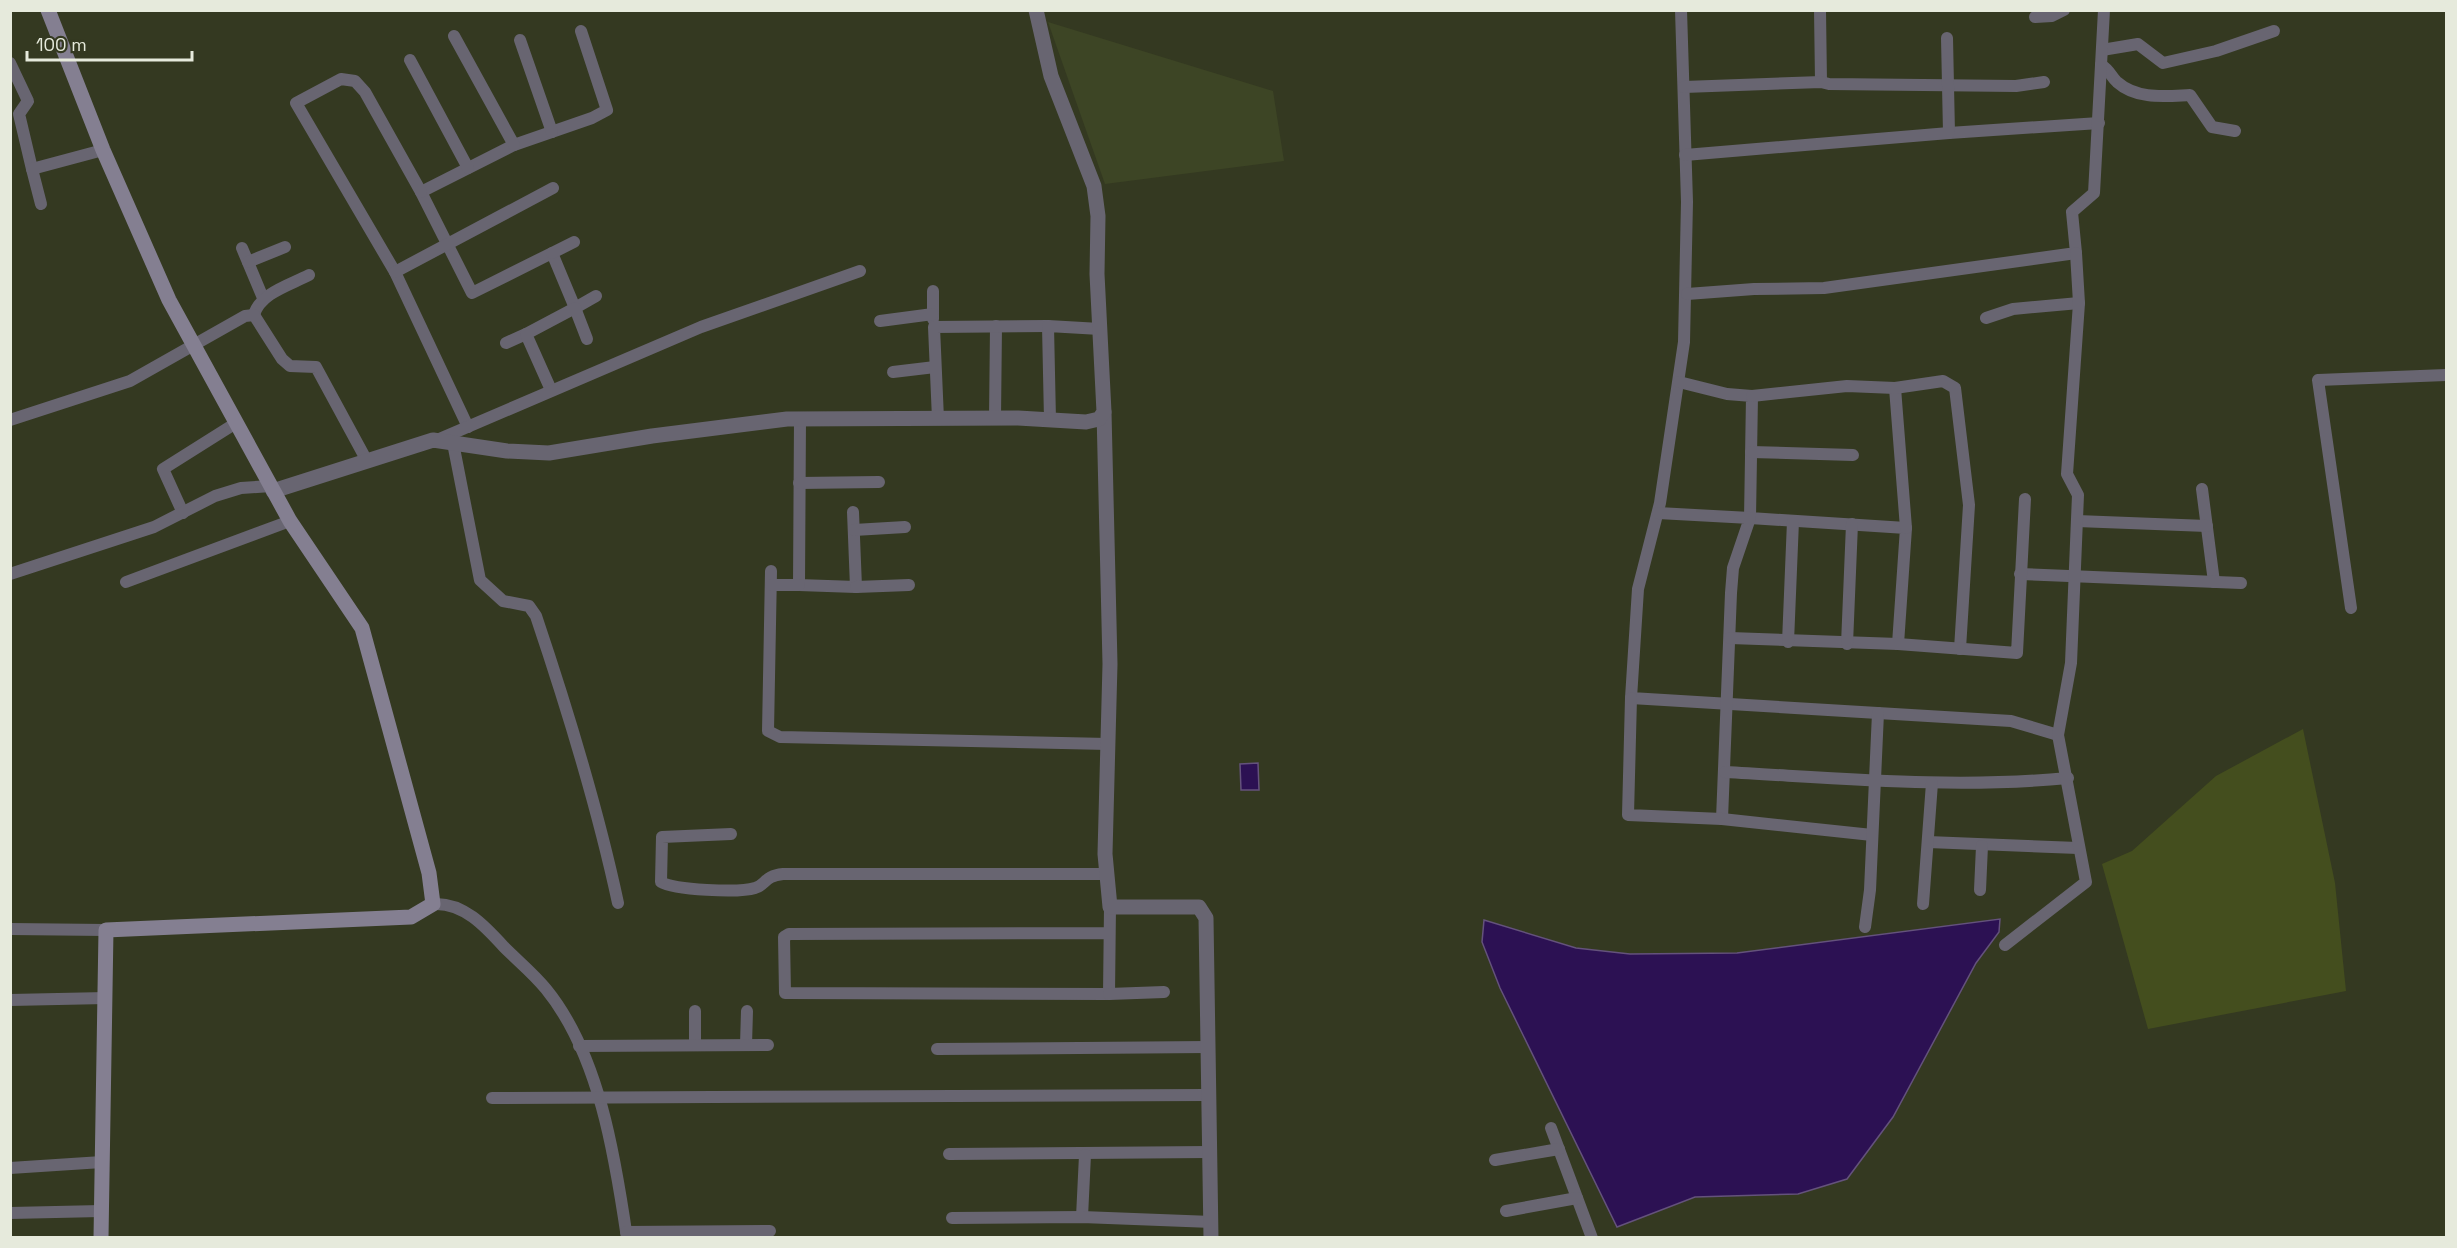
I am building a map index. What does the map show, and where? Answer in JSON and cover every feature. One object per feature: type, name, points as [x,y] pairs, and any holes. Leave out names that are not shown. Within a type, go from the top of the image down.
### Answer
[{"type":"main road","points":[[48,10],[103,150],[169,300],[290,522],[362,628],[429,873],[433,904],[411,917],[106,930],[101,1238]]},
{"type":"street","points":[[1036,10],[1051,76],[1094,186],[1098,216],[1110,664],[1107,874],[1110,907],[1109,994]]},
{"type":"street","points":[[1681,10],[1686,155],[1687,294],[1678,382],[1658,513],[1638,590],[1631,698],[1628,816],[1722,819],[1872,835]]},
{"type":"street","points":[[1820,10],[1821,82]]},
{"type":"street","points":[[2035,17],[2052,15],[2064,10]]},
{"type":"street","points":[[2005,945],[2086,882],[2058,735],[2071,663],[2078,495],[2067,474],[2079,303],[2072,212],[2094,193],[2104,10]]},
{"type":"street","points":[[421,192],[514,145],[592,118],[607,110],[582,31]]},
{"type":"street","points":[[2102,50],[2138,44],[2163,63],[2216,51],[2274,31]]},
{"type":"street","points":[[454,36],[514,145]]},
{"type":"street","points":[[1947,38],[1949,133]]},
{"type":"street","points":[[520,40],[552,132]]},
{"type":"street","points":[[410,60],[468,168]]},
{"type":"street","points":[[10,63],[28,101],[19,114],[41,204]]},
{"type":"street","points":[[2101,65],[2108,69],[2116,82],[2148,97],[2190,95],[2212,127],[2235,131]]},
{"type":"street","points":[[468,427],[395,272],[296,103],[341,79],[355,81],[421,192],[472,293],[574,242]]},
{"type":"street","points":[[1684,87],[1821,82],[1829,84],[2016,86],[2044,81]]},
{"type":"street","points":[[1686,155],[2099,123]]},
{"type":"street","points":[[32,169],[103,150]]},
{"type":"street","points":[[395,272],[553,188]]},
{"type":"street","points":[[248,262],[285,247]]},
{"type":"street","points":[[242,248],[264,298]]},
{"type":"street","points":[[552,253],[587,339]]},
{"type":"street","points":[[1687,294],[1754,289],[1824,288],[2076,253]]},
{"type":"street","points":[[10,574],[154,528],[215,496],[232,490],[272,489],[437,440],[701,327],[860,271]]},
{"type":"street","points":[[309,275],[264,298],[257,305],[254,315],[282,359],[290,366],[316,367],[367,461]]},
{"type":"street","points":[[933,291],[938,418]]},
{"type":"street","points":[[506,343],[597,296]]},
{"type":"street","points":[[1986,318],[2013,309],[2079,303]]},
{"type":"street","points":[[880,321],[933,314]]},
{"type":"street","points":[[10,420],[130,381],[245,316],[254,315]]},
{"type":"street","points":[[995,418],[996,326]]},
{"type":"street","points":[[934,327],[1048,326],[1100,329]]},
{"type":"street","points":[[1048,326],[1050,420]]},
{"type":"street","points":[[526,334],[551,390]]},
{"type":"street","points":[[893,372],[935,367]]},
{"type":"street","points":[[2351,608],[2318,380],[2446,375]]},
{"type":"street","points":[[1678,382],[1727,394],[1752,396],[1847,386],[1895,388],[1943,381],[1955,388],[1970,505],[1960,649]]},
{"type":"street","points":[[1895,388],[1906,528],[1898,645]]},
{"type":"street","points":[[1722,819],[1733,568],[1750,518],[1752,396]]},
{"type":"street","points":[[437,440],[507,451],[549,453],[652,436],[800,419],[995,418],[1086,422],[1099,419],[1104,412]]},
{"type":"street","points":[[799,585],[800,419]]},
{"type":"street","points":[[183,513],[163,469],[236,423]]},
{"type":"street","points":[[453,443],[480,580],[503,601],[529,606],[536,616],[576,733],[601,822],[618,903]]},
{"type":"street","points":[[1751,452],[1853,455]]},
{"type":"street","points":[[799,483],[879,482]]},
{"type":"street","points":[[2202,489],[2214,582]]},
{"type":"street","points":[[1730,638],[2017,653],[2025,499]]},
{"type":"street","points":[[854,512],[856,587]]},
{"type":"street","points":[[1658,513],[1906,528]]},
{"type":"street","points":[[1788,642],[1793,520]]},
{"type":"street","points":[[2077,521],[2206,526]]},
{"type":"street","points":[[126,582],[290,522]]},
{"type":"street","points":[[1847,644],[1852,524]]},
{"type":"street","points":[[854,530],[905,527]]},
{"type":"street","points":[[771,571],[768,731],[780,736],[1108,744]]},
{"type":"street","points":[[2020,574],[2241,583]]},
{"type":"street","points":[[771,585],[856,587],[909,585]]},
{"type":"street","points":[[1631,698],[2011,721],[2058,735]]},
{"type":"street","points":[[1864,927],[1870,890],[1878,713]]},
{"type":"street","points":[[1725,772],[1932,783],[2002,784],[2068,778]]},
{"type":"street","points":[[1923,904],[1932,783]]},
{"type":"street","points":[[731,834],[662,837],[661,882],[681,889],[756,888],[772,875],[783,874],[1107,874]]},
{"type":"street","points":[[1928,842],[1982,846],[2078,848]]},
{"type":"street","points":[[1980,890],[1982,846]]},
{"type":"street","points":[[433,904],[448,903],[461,909],[488,929],[546,989],[579,1046],[599,1099],[626,1235],[770,1232]]},
{"type":"street","points":[[1110,907],[1199,907],[1206,918],[1211,1238]]},
{"type":"street","points":[[10,929],[106,930]]},
{"type":"street","points":[[1109,933],[789,934],[784,937],[787,995],[1164,992]]},
{"type":"street","points":[[10,1000],[106,998]]},
{"type":"street","points":[[695,1011],[695,1046]]},
{"type":"street","points":[[746,1045],[747,1011]]},
{"type":"street","points":[[579,1046],[768,1045]]},
{"type":"street","points":[[937,1049],[1208,1047]]},
{"type":"street","points":[[492,1098],[1207,1095]]},
{"type":"street","points":[[1551,1128],[1592,1238]]},
{"type":"street","points":[[1495,1160],[1558,1149]]},
{"type":"street","points":[[949,1154],[1085,1155],[1209,1152]]},
{"type":"street","points":[[1082,1217],[1085,1155]]},
{"type":"street","points":[[10,1168],[102,1162]]},
{"type":"street","points":[[1506,1211],[1577,1198]]},
{"type":"street","points":[[10,1213],[101,1211]]},
{"type":"street","points":[[952,1218],[1082,1217],[1212,1222]]},
{"type":"shaded area","points":[[1048,22],[1273,91],[1284,161],[1105,184]]},
{"type":"shaded area","points":[[2303,729],[2335,883],[2346,991],[2148,1029],[2102,864],[2132,851],[2216,776]]},
{"type":"shaded area","points":[[1258,763],[1259,790],[1241,790],[1240,764]]},
{"type":"shaded area","points":[[2000,919],[1999,932],[1976,963],[1893,1117],[1847,1179],[1798,1194],[1695,1197],[1617,1227],[1500,988],[1482,942],[1484,920],[1576,948],[1630,954],[1737,953]]}]
